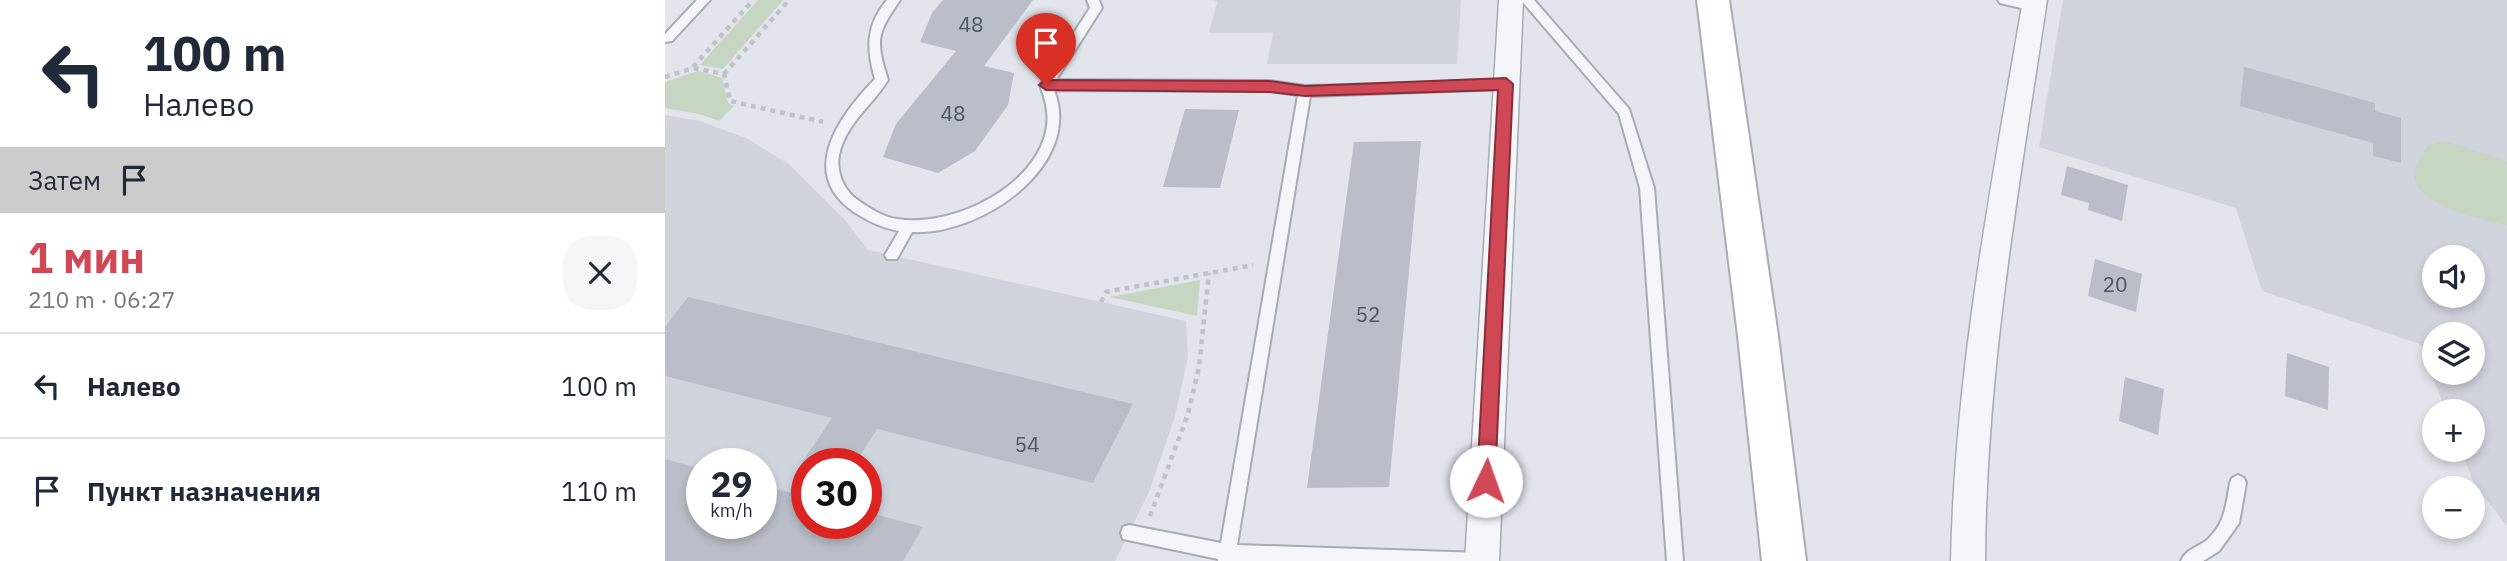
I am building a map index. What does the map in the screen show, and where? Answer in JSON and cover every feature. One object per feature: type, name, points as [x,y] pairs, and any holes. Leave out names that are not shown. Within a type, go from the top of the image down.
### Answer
[{"type":"street","points":[[1482,561],[1511,0]]},
{"type":"street","points":[[1713,0],[1758,336],[1784,561]]},
{"type":"street","points":[[1968,561],[1975,390],[2034,4]]},
{"type":"lane","points":[[665,37],[668,38],[704,0]]},
{"type":"lane","points":[[894,0],[874,29],[873,54],[882,80],[861,102],[845,127],[832,156],[837,189],[864,214],[908,227],[953,222],[991,206],[1024,181],[1045,153],[1055,126],[1054,103],[1046,85]]},
{"type":"lane","points":[[1046,85],[1096,8],[1093,0]]},
{"type":"lane","points":[[1527,0],[1625,112],[1647,188],[1675,561]]},
{"type":"lane","points":[[2004,0],[2034,4]]},
{"type":"lane","points":[[1046,85],[1270,86],[1305,91],[1506,84]]},
{"type":"lane","points":[[1228,557],[1305,91]]},
{"type":"lane","points":[[892,255],[908,227]]},
{"type":"lane","points":[[2189,561],[2213,545],[2231,523],[2238,483]]},
{"type":"lane","points":[[1135,534],[1228,557],[1482,561]]},
{"type":"path","points":[[693,68],[753,0]]},
{"type":"path","points":[[724,74],[789,0]]},
{"type":"path","points":[[665,77],[693,68],[724,74]]},
{"type":"path","points":[[724,74],[730,101],[845,127]]},
{"type":"path","points":[[1101,302],[1106,292],[1277,260]]},
{"type":"path","points":[[1135,534],[1188,414],[1199,367],[1209,274]]},
{"type":"shaded area","points":[[1213,0],[1461,0],[1457,64],[1267,64],[1273,33],[1209,33],[1217,2]]},
{"type":"shaded area","points":[[2063,0],[2507,0],[2507,526],[2485,498],[2485,476],[2471,476],[2466,462],[2485,462],[2485,399],[2441,399],[2436,385],[2485,385],[2485,322],[2422,322],[2422,349],[2420,344],[2262,291],[2236,208],[2039,147]]},
{"type":"shaded area","points":[[665,115],[700,121],[746,138],[789,164],[845,220],[868,250],[1186,321],[1188,357],[1175,416],[1149,492],[1115,561],[665,561]]},
{"type":"green space","points":[[758,0],[783,0],[723,69],[700,65]]},
{"type":"green space","points":[[698,71],[722,78],[728,103],[734,106],[719,121],[699,114],[665,108],[665,82]]},
{"type":"green space","points":[[2446,141],[2507,161],[2507,225],[2449,208],[2423,192],[2416,182],[2417,163],[2428,145]]},
{"type":"green space","points":[[1200,280],[1197,316],[1110,297]]},
{"type":"building","points":[[943,0],[1033,0],[984,66],[1014,73],[1008,105],[975,151],[938,173],[883,157],[896,124],[956,51],[920,42],[932,13]]},
{"type":"building","points":[[2244,67],[2375,103],[2375,111],[2401,118],[2401,163],[2373,156],[2373,143],[2240,106]]},
{"type":"building","points":[[1185,109],[1239,110],[1220,188],[1163,187]]},
{"type":"building","points":[[1421,141],[1389,487],[1307,488],[1354,142]]},
{"type":"building","points":[[2067,166],[2128,185],[2122,221],[2088,210],[2089,203],[2061,195]]},
{"type":"building","points":[[2095,259],[2142,274],[2136,312],[2088,296]]},
{"type":"building","points":[[688,297],[1133,404],[1093,483],[877,429],[865,448],[812,448],[832,418],[665,376],[665,327]]},
{"type":"building","points":[[2287,353],[2329,367],[2328,410],[2285,396]]},
{"type":"building","points":[[2125,377],[2164,389],[2158,435],[2119,421]]},
{"type":"building","points":[[665,459],[686,465],[686,539],[777,539],[777,489],[791,493],[791,539],[882,539],[882,516],[923,527],[903,561],[665,561]]},
{"type":"route","points":[[1046,85],[1270,86],[1305,91],[1506,84],[1486,481]]}]
